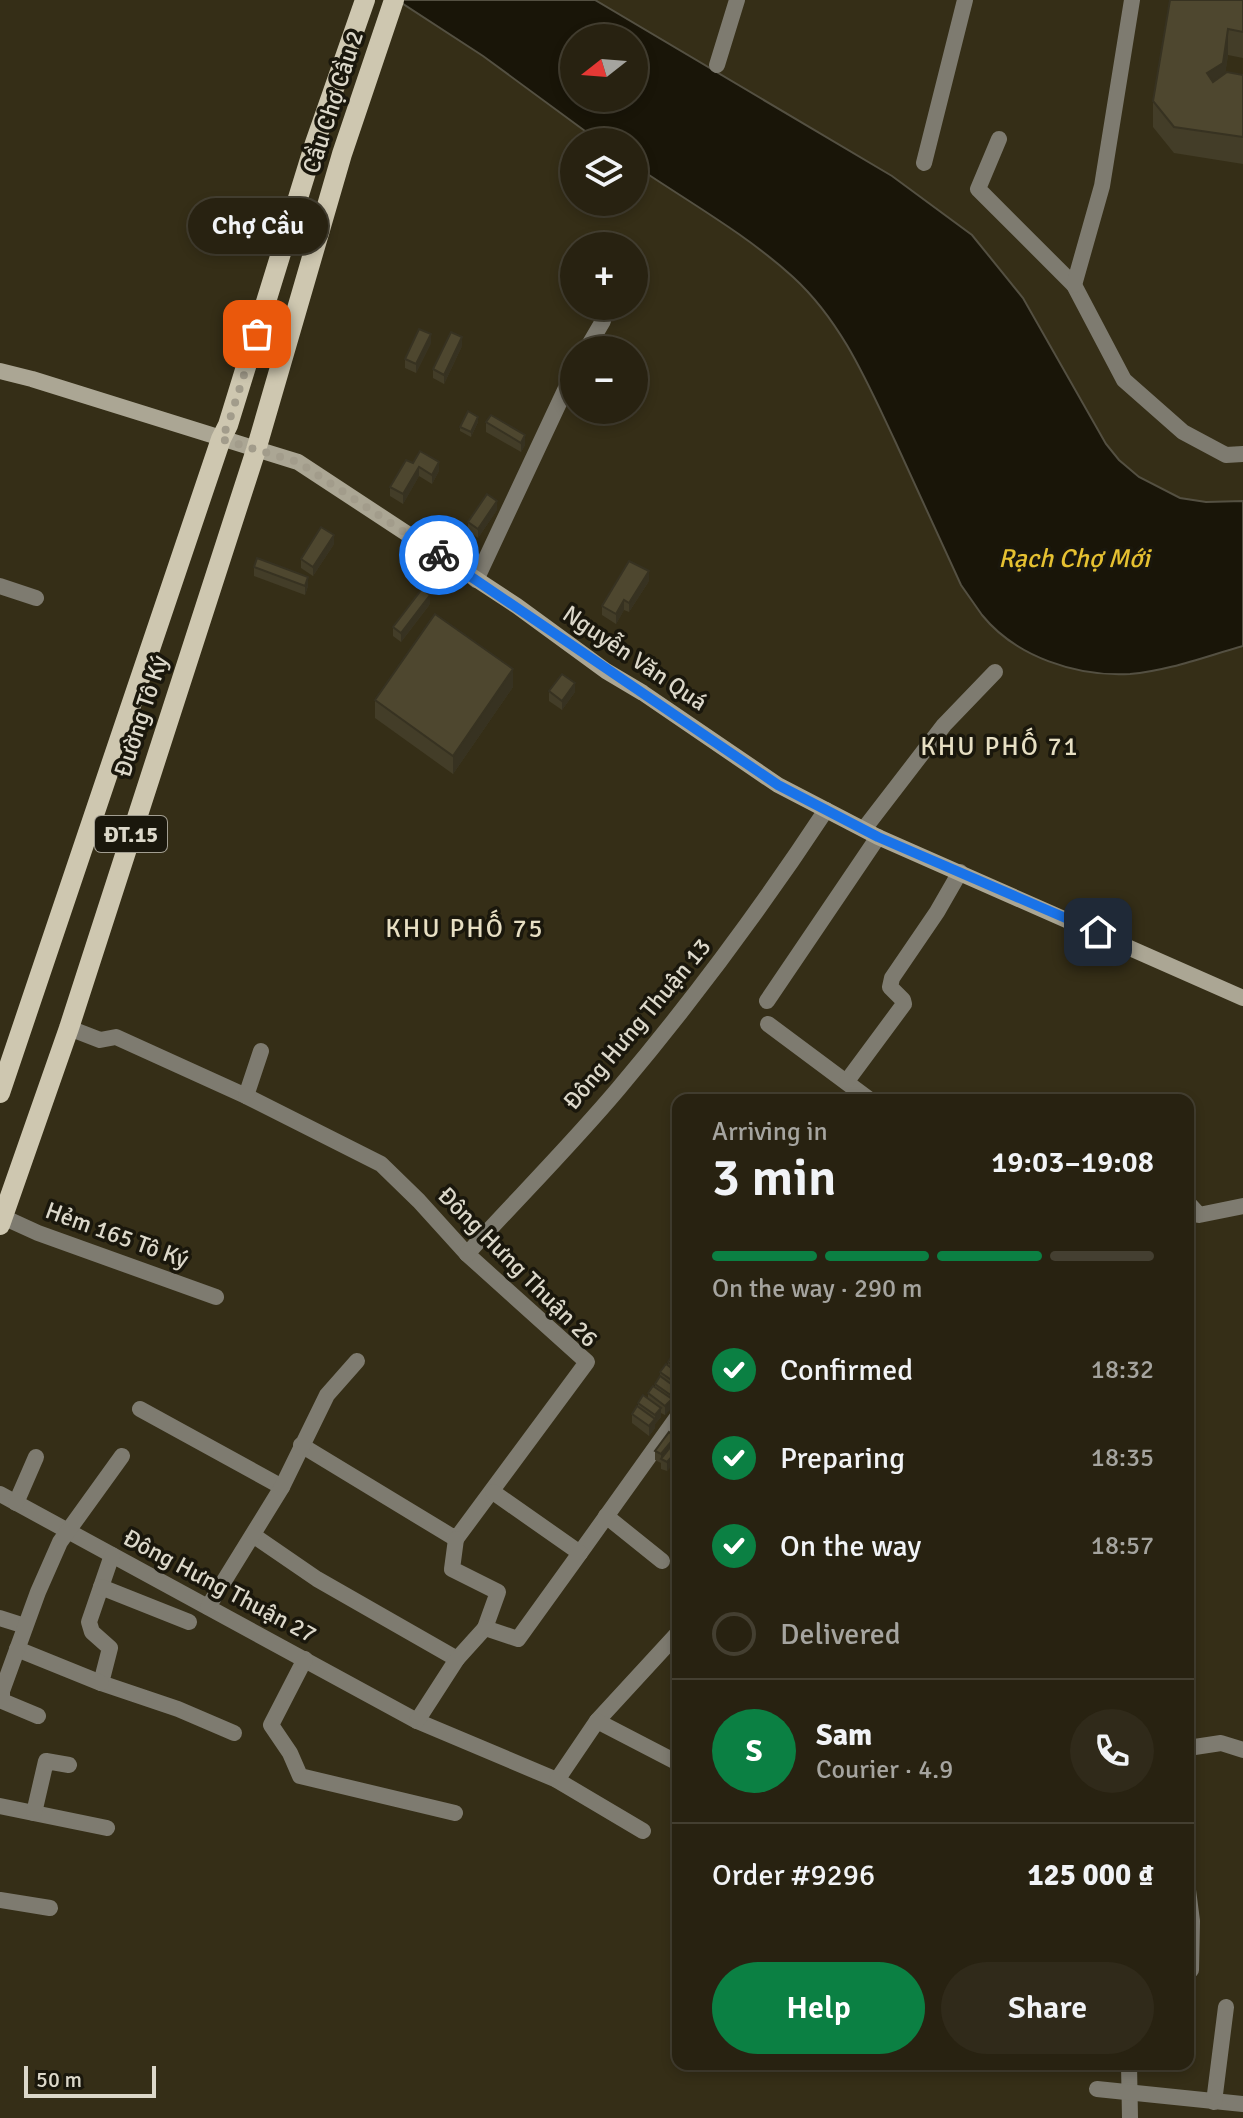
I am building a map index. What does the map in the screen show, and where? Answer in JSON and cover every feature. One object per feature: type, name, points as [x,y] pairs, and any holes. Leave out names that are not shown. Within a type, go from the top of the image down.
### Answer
[{"type":"main road","name":"Đường Tô Ký","points":[[0,1093],[228,425],[315,143],[365,0]]},
{"type":"main road","name":"Cầu Chợ Cầu 2","points":[[256,450],[342,154],[394,0]]},
{"type":"main road","name":"Nguyễn Văn Quá","points":[[0,371],[298,462],[778,785],[871,833],[1243,998]]},
{"type":"main road","name":"Đường Tô Ký","points":[[1,1219],[69,1028],[256,450]]},
{"type":"street","points":[[717,65],[737,0]]},
{"type":"street","points":[[924,163],[965,0]]},
{"type":"street","points":[[1074,285],[1102,186],[1132,0]]},
{"type":"street","points":[[999,139],[978,189],[1074,285],[1124,380],[1183,432],[1226,455],[1243,454]]},
{"type":"street","points":[[594,336],[603,321]]},
{"type":"street","points":[[476,580],[560,401]]},
{"type":"street","points":[[0,586],[36,598]]},
{"type":"street","points":[[767,1001],[871,833],[944,725],[995,672]]},
{"type":"street","name":"Đông Hưng Thuận 13","points":[[467,1254],[617,1090],[695,994],[769,896],[826,810]]},
{"type":"street","points":[[847,1081],[904,1004],[890,987],[892,978],[960,872]]},
{"type":"street","points":[[768,1024],[863,1094]]},
{"type":"street","name":"Đông Hưng Thuận 26","points":[[69,1028],[100,1040],[116,1037],[246,1096],[381,1164],[467,1254],[587,1362],[456,1539]]},
{"type":"street","points":[[246,1096],[261,1051]]},
{"type":"street","points":[[1194,1210],[1199,1215],[1243,1206]]},
{"type":"street","name":"Hẻm 165 Tô Ký","points":[[1,1219],[216,1297]]},
{"type":"street","points":[[208,1607],[282,1487],[327,1395],[357,1361]]},
{"type":"street","points":[[140,1409],[282,1487]]},
{"type":"street","points":[[485,1628],[518,1639],[672,1424]]},
{"type":"street","points":[[301,1445],[456,1539],[452,1569],[498,1592],[485,1628],[457,1659],[417,1721]]},
{"type":"street","points":[[38,1716],[1,1699],[17,1649],[60,1542],[122,1456]]},
{"type":"street","points":[[16,1503],[36,1457]]},
{"type":"street","points":[[493,1492],[580,1553]]},
{"type":"street","name":"Đông Hưng Thuận 27","points":[[0,1494],[417,1721],[557,1780],[643,1831]]},
{"type":"street","points":[[606,1516],[662,1561]]},
{"type":"street","points":[[253,1535],[317,1579],[457,1659]]},
{"type":"street","points":[[101,1683],[110,1648],[92,1632],[89,1622],[112,1555]]},
{"type":"street","points":[[101,1587],[189,1622]]},
{"type":"street","points":[[0,1618],[25,1626]]},
{"type":"street","points":[[557,1780],[597,1721],[672,1640]]},
{"type":"street","points":[[17,1649],[234,1733]]},
{"type":"street","points":[[305,1659],[271,1725],[290,1753],[300,1776],[455,1813]]},
{"type":"street","points":[[597,1721],[672,1760]]},
{"type":"street","points":[[1194,1747],[1221,1743],[1243,1750]]},
{"type":"street","points":[[34,1813],[46,1761],[69,1765]]},
{"type":"street","points":[[0,1806],[107,1828]]},
{"type":"street","points":[[0,1900],[50,1908]]},
{"type":"street","points":[[1214,2102],[1226,2007]]},
{"type":"street","points":[[1129,2070],[1130,2118]]},
{"type":"street","points":[[1097,2089],[1243,2104]]},
{"type":"street","points":[[1187,2118],[1192,2099]]},
{"type":"water","name":"Rạch Chợ Mới","points":[[397,0],[595,0],[636,24],[560,24],[560,112],[648,112],[648,31],[892,176],[972,235],[1023,298],[1106,444],[1119,460],[1139,477],[1180,498],[1206,502],[1243,501],[1243,646],[1159,670],[1110,674],[1069,668],[1049,661],[1030,653],[996,630],[961,585],[863,375],[826,313],[793,277],[756,246],[648,174],[648,128],[581,128],[483,56]]},
{"type":"building","points":[[1170,0],[1243,0],[1243,32],[1228,29],[1223,63],[1207,73],[1213,82],[1227,72],[1243,75],[1243,137],[1174,127],[1153,101]]},
{"type":"building","points":[[419,329],[431,334],[416,364],[405,359]]},
{"type":"building","points":[[451,332],[462,337],[444,375],[433,369]]},
{"type":"building","points":[[468,411],[478,417],[471,432],[460,427]]},
{"type":"building","points":[[491,415],[525,435],[521,443],[486,422]]},
{"type":"building","points":[[420,451],[439,462],[432,475],[419,467],[403,494],[390,487],[406,460],[413,463]]},
{"type":"building","points":[[487,494],[497,501],[478,529],[468,522]]},
{"type":"building","points":[[321,527],[334,535],[313,567],[301,559]]},
{"type":"building","points":[[257,558],[308,577],[305,586],[254,567]]},
{"type":"building","points":[[629,561],[649,571],[629,603],[624,600],[616,614],[602,606]]},
{"type":"building","points":[[422,589],[430,595],[401,633],[393,627]]},
{"type":"building","points":[[435,614],[513,669],[453,756],[375,700]]},
{"type":"building","points":[[562,674],[575,683],[562,701],[549,691]]},
{"type":"building","points":[[666,1364],[672,1368],[672,1380],[660,1372]]},
{"type":"building","points":[[660,1376],[672,1385],[672,1396],[655,1384]]},
{"type":"building","points":[[653,1386],[672,1399],[665,1406],[648,1393]]},
{"type":"building","points":[[643,1395],[661,1408],[655,1415],[638,1403]]},
{"type":"building","points":[[637,1406],[655,1419],[649,1426],[632,1414]]},
{"type":"building","points":[[669,1432],[672,1434],[672,1441],[661,1454],[655,1451]]},
{"type":"building","points":[[672,1445],[672,1457],[667,1462],[661,1459]]},
{"type":"way so far","points":[[257,334],[221,439],[298,462],[439,555]]},
{"type":"place","name":"Chợ Cầu","points":[[257,334]]},
{"type":"district","name":"KHU PHỐ 71","points":[[1000,746]]},
{"type":"district","name":"KHU PHỐ 75","points":[[465,928]]},
{"type":"route","points":[[439,555],[778,785],[878,837],[1098,932]]}]
